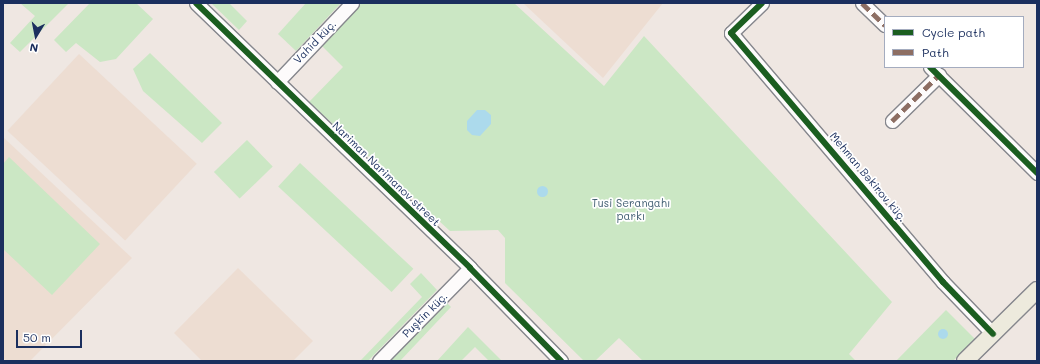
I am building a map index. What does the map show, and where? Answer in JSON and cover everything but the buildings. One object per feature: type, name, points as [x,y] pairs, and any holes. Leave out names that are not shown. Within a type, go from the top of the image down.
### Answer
[{"type":"main road","points":[[965,361],[1037,290]]},
{"type":"street","name":"Nariman Narimanov street","points":[[196,3],[470,268],[561,361]]},
{"type":"street","name":"Vahid küç.","points":[[277,82],[352,3]]},
{"type":"street","name":"Mehman Bəkirov küç.","points":[[762,3],[731,33],[943,282],[993,334]]},
{"type":"street","points":[[862,3],[884,24]]},
{"type":"street","points":[[892,121],[934,71],[1037,173]]},
{"type":"street","name":"Puşkin küç.","points":[[379,361],[470,268]]},
{"type":"shaded area","points":[[523,3],[663,3],[603,78]]},
{"type":"shaded area","points":[[79,54],[197,164],[125,241],[7,131]]},
{"type":"shaded area","points":[[3,137],[132,258],[30,361],[7,361],[3,358]]},
{"type":"shaded area","points":[[238,268],[313,341],[293,361],[202,361],[174,333]]},
{"type":"green space","points":[[20,3],[69,3],[20,52],[10,43],[35,16]]},
{"type":"green space","points":[[90,3],[136,3],[153,19],[116,59],[100,62],[76,43],[66,52],[54,40]]},
{"type":"green space","points":[[211,3],[229,3],[247,21],[239,30]]},
{"type":"green space","points":[[306,3],[341,3],[296,51],[278,34]]},
{"type":"green space","name":"Tusi Serangahı parkı","points":[[361,3],[514,3],[604,86],[644,36],[892,302],[849,354],[856,361],[643,361],[619,338],[595,361],[584,361],[505,283],[505,238],[498,230],[450,231],[309,102],[343,67],[320,44]]},
{"type":"green space","points":[[150,53],[222,123],[202,143],[143,91],[133,69]]},
{"type":"green space","points":[[247,140],[273,167],[240,199],[214,172]]},
{"type":"green space","points":[[9,157],[100,244],[52,295],[3,249],[3,164]]},
{"type":"green space","points":[[300,163],[413,269],[392,292],[278,186]]},
{"type":"green space","points":[[421,273],[437,290],[368,361],[360,361],[422,297],[410,284]]},
{"type":"green space","points":[[446,302],[451,307],[400,361],[389,361]]},
{"type":"green space","points":[[946,310],[975,339],[953,361],[896,361]]},
{"type":"green space","points":[[468,327],[502,361],[489,361],[475,347],[461,361],[437,361]]},
{"type":"water","points":[[477,110],[485,110],[491,115],[491,124],[480,136],[472,135],[467,130],[467,121]]},
{"type":"water","points":[[542,185],[546,187],[548,191],[546,195],[542,197],[538,195],[536,191],[538,187]]},
{"type":"water","points":[[941,329],[945,329],[947,330],[947,338],[941,339],[938,336],[938,332]]},
{"type":"marked path","points":[[862,3],[884,24]]},
{"type":"marked path","points":[[892,121],[939,75]]},
{"type":"cycle path","points":[[196,3],[470,268],[561,361]]},
{"type":"cycle path","points":[[762,3],[731,33],[943,282],[993,334]]},
{"type":"cycle path","points":[[931,68],[1037,173]]}]
